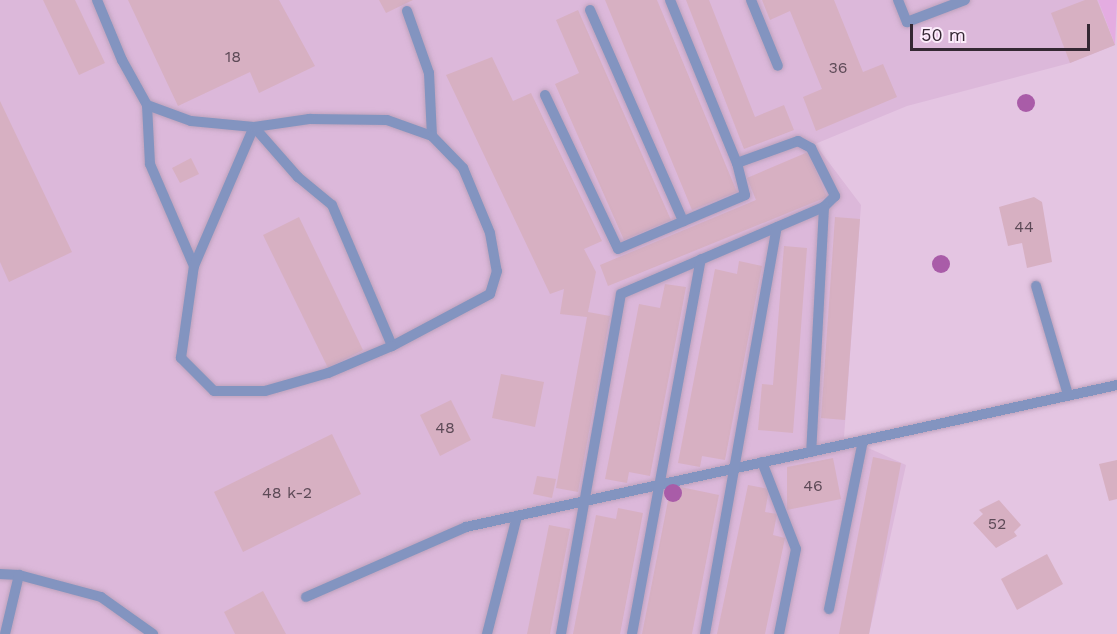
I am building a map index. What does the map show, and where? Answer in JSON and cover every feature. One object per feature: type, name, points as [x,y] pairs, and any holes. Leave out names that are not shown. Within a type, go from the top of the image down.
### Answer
[{"type":"lane","points":[[97,0],[122,60],[147,105],[150,164],[195,267]]},
{"type":"lane","points":[[545,95],[618,249],[745,195],[737,163],[670,0]]},
{"type":"lane","points":[[751,0],[778,66]]},
{"type":"lane","points":[[898,0],[907,22],[964,0]]},
{"type":"lane","points":[[590,10],[683,221]]},
{"type":"lane","points":[[407,11],[429,73],[432,136]]},
{"type":"lane","points":[[147,105],[191,121],[254,126],[309,119],[387,120],[432,136],[463,168],[490,233],[497,271],[490,294],[392,346],[328,373],[265,391],[214,391],[181,358],[195,267],[254,126]]},
{"type":"lane","points":[[254,126],[298,177],[332,205],[392,346]]},
{"type":"lane","points":[[561,634],[621,294],[824,207],[835,196],[811,148],[798,141],[737,163]]},
{"type":"lane","points":[[811,452],[824,207]]},
{"type":"lane","points":[[705,634],[777,227]]},
{"type":"lane","points":[[632,634],[657,485],[701,259]]},
{"type":"lane","points":[[1036,286],[1068,396]]},
{"type":"lane","points":[[306,597],[466,527],[1117,385]]},
{"type":"lane","points":[[829,609],[863,440]]},
{"type":"lane","points":[[762,462],[796,549],[779,634]]},
{"type":"lane","points":[[487,634],[517,516]]},
{"type":"lane","points":[[0,574],[20,575],[101,597],[153,634]]},
{"type":"lane","points":[[5,634],[20,575]]},
{"type":"shaded area","points":[[0,0],[1098,0],[1115,45],[1070,63],[907,106],[815,144],[861,205],[844,437],[906,465],[869,634],[0,634]]},
{"type":"shaded area","points":[[1098,0],[1117,0],[1115,45]]},
{"type":"building","points":[[43,0],[75,0],[105,63],[79,75]]},
{"type":"building","points":[[128,0],[279,0],[315,66],[259,93],[250,72],[178,106]]},
{"type":"building","points":[[379,0],[413,0],[386,13]]},
{"type":"building","points":[[605,0],[657,0],[737,192],[692,210]]},
{"type":"building","points":[[686,0],[709,0],[755,117],[784,105],[794,130],[744,149]]},
{"type":"building","points":[[762,0],[834,0],[863,72],[883,64],[897,97],[816,131],[803,97],[822,89],[790,11],[770,20]]},
{"type":"building","points":[[1085,0],[1097,0],[1115,45],[1070,63],[1051,13]]},
{"type":"building","points":[[578,10],[671,220],[624,240],[555,84],[579,73],[556,20]]},
{"type":"building","points":[[492,57],[513,101],[531,93],[602,241],[584,249],[596,272],[588,312],[610,316],[578,492],[556,488],[587,317],[560,314],[564,289],[550,294],[446,75]]},
{"type":"building","points":[[0,101],[72,252],[9,282],[0,262]]},
{"type":"building","points":[[808,152],[827,197],[608,286],[600,265],[756,200],[747,178]]},
{"type":"building","points":[[191,158],[199,174],[180,183],[172,168]]},
{"type":"building","points":[[1034,197],[1042,202],[1052,262],[1027,268],[1022,243],[1008,246],[999,207]]},
{"type":"building","points":[[299,217],[363,350],[328,368],[263,235]]},
{"type":"building","points":[[835,217],[860,219],[845,420],[821,418]]},
{"type":"building","points":[[784,246],[807,248],[793,433],[758,430],[762,384],[773,385]]},
{"type":"building","points":[[739,261],[762,266],[725,460],[702,456],[700,467],[678,463],[715,269],[737,274]]},
{"type":"building","points":[[665,284],[686,287],[650,476],[629,472],[627,483],[605,479],[639,304],[660,308]]},
{"type":"building","points":[[501,374],[544,382],[535,427],[492,418]]},
{"type":"building","points":[[451,400],[471,440],[440,456],[420,415]]},
{"type":"building","points":[[332,434],[361,494],[243,552],[214,492]]},
{"type":"building","points":[[873,457],[901,463],[869,634],[839,634]]},
{"type":"building","points":[[833,458],[841,499],[787,510],[787,467]]},
{"type":"building","points":[[1117,460],[1117,499],[1109,501],[1099,464]]},
{"type":"building","points":[[537,476],[556,479],[552,498],[533,494]]},
{"type":"building","points":[[671,485],[719,495],[692,634],[642,634]]},
{"type":"building","points":[[748,485],[769,489],[765,512],[777,514],[773,535],[785,538],[765,634],[717,634]]},
{"type":"building","points":[[999,500],[1021,525],[1014,532],[1017,536],[996,548],[973,523],[983,514],[979,510]]},
{"type":"building","points":[[618,508],[643,513],[620,634],[573,634],[596,515],[616,519]]},
{"type":"building","points":[[549,525],[570,529],[550,634],[527,634]]},
{"type":"building","points":[[1047,554],[1063,584],[1017,610],[1001,579]]},
{"type":"building","points":[[263,591],[286,634],[235,634],[224,612]]}]
